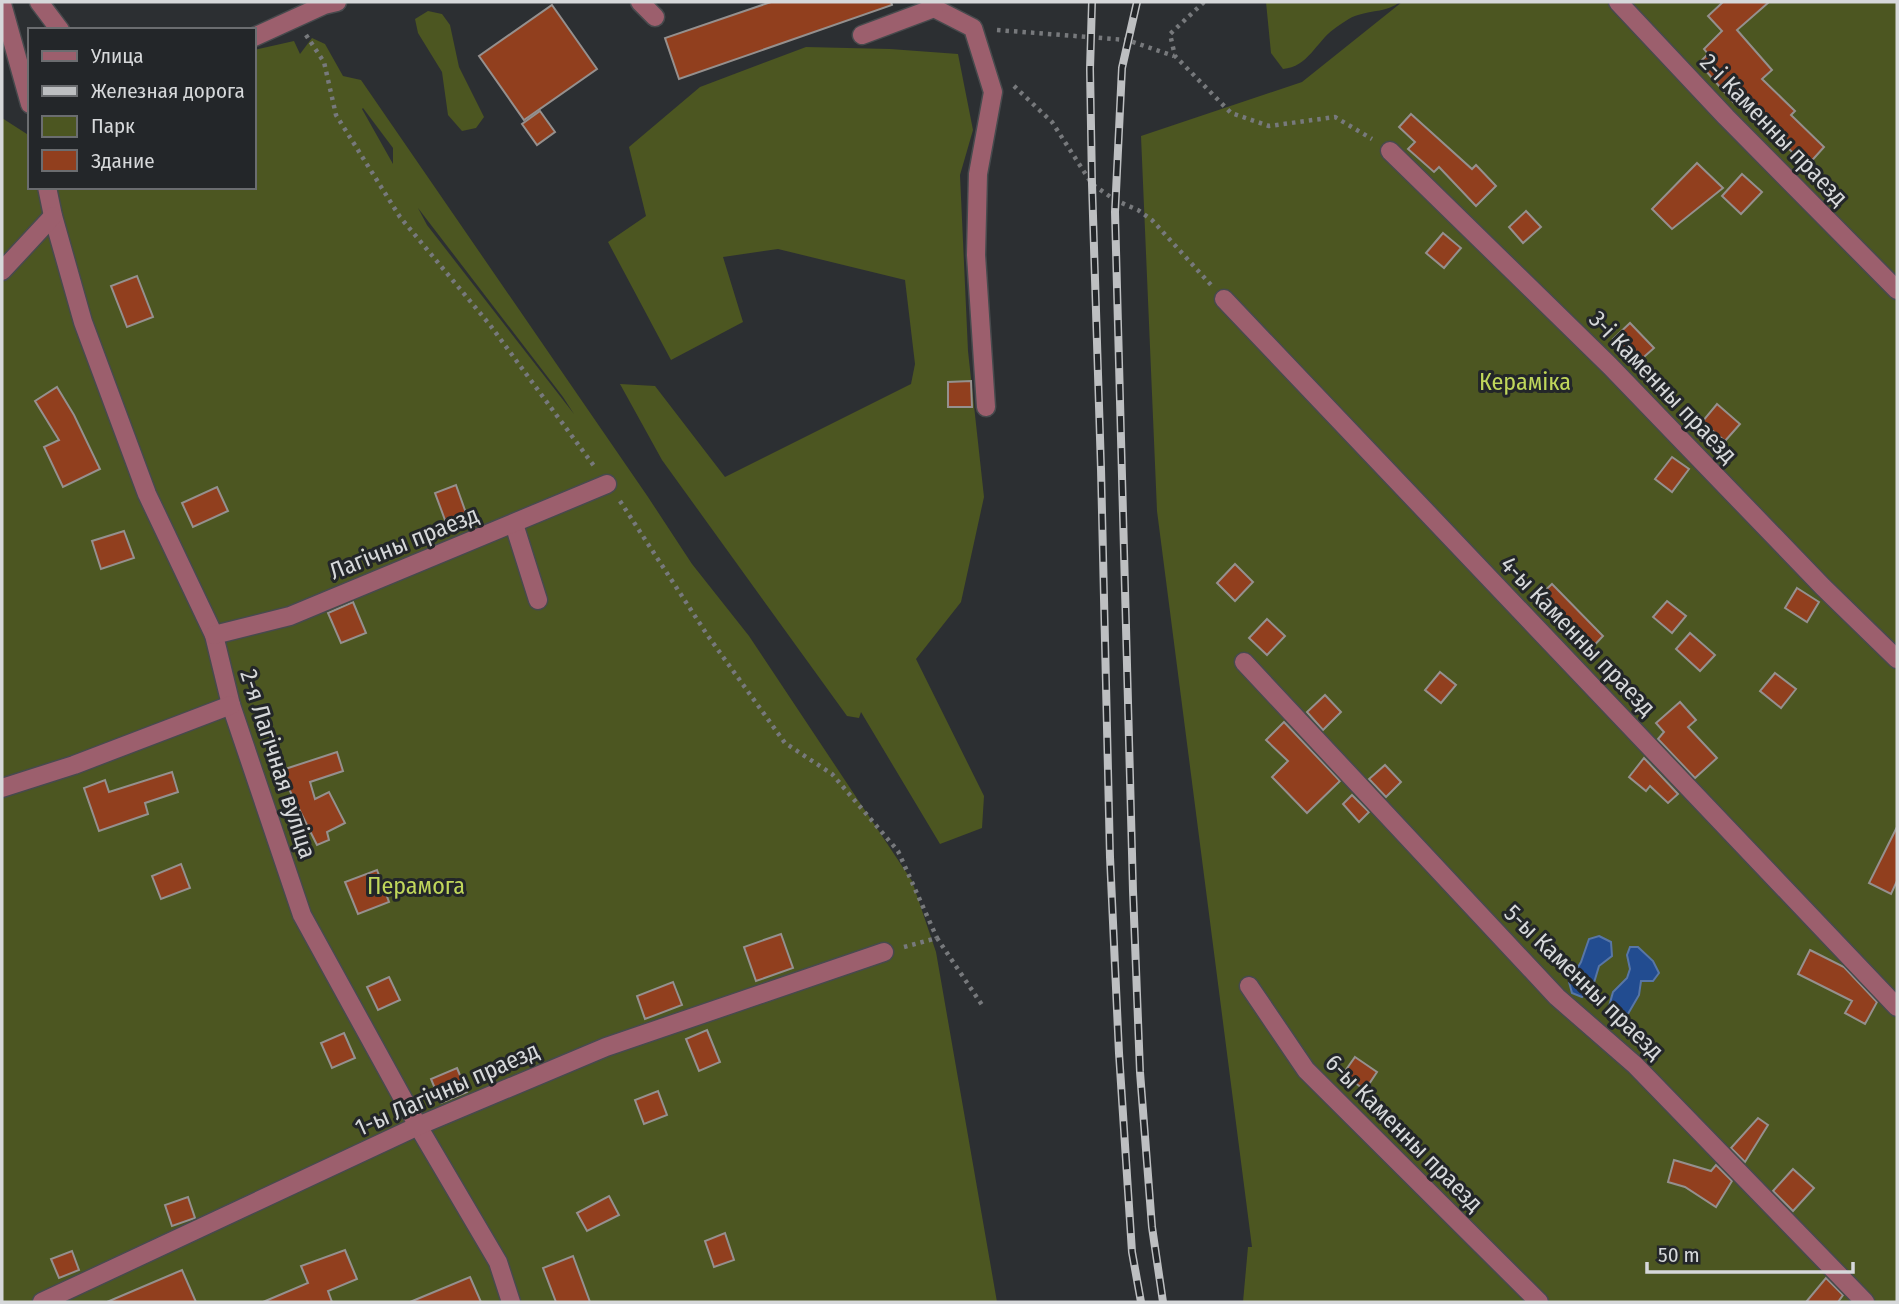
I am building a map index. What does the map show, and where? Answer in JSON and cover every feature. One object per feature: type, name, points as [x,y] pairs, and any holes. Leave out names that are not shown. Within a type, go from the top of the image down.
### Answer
[{"type":"lane","points":[[39,2],[58,28]]},
{"type":"lane","points":[[256,36],[324,5],[337,2]]},
{"type":"lane","points":[[640,2],[655,17]]},
{"type":"lane","name":"2-і Каменны праезд","points":[[1618,2],[1726,117],[1897,290]]},
{"type":"lane","points":[[2,4],[28,97]]},
{"type":"lane","points":[[862,35],[933,5],[973,28],[993,92],[978,174],[976,255],[986,407]]},
{"type":"lane","name":"3-і Каменны праезд","points":[[1390,151],[1610,366],[1823,587],[1897,659]]},
{"type":"lane","name":"2-я Лагічная вуліца","points":[[47,189],[83,322],[142,482],[214,635],[231,705],[302,915],[418,1126],[498,1262],[511,1302]]},
{"type":"lane","points":[[2,271],[53,216]]},
{"type":"lane","name":"4-ы Каменны праезд","points":[[1224,299],[1897,1007]]},
{"type":"lane","name":"Лагічны праезд","points":[[214,635],[290,616],[607,484]]},
{"type":"lane","points":[[514,524],[538,600]]},
{"type":"lane","name":"5-ы Каменны праезд","points":[[1244,662],[1557,997],[1635,1065],[1865,1302]]},
{"type":"lane","points":[[2,788],[74,765],[231,705]]},
{"type":"lane","name":"1-ы Лагічны праезд","points":[[42,1302],[418,1126],[606,1047],[884,952]]},
{"type":"lane","name":"6-ы Каменны праезд","points":[[1249,986],[1306,1070],[1539,1302]]},
{"type":"path","points":[[1175,56],[1170,34],[1203,2]]},
{"type":"path","points":[[973,28],[1127,40],[1175,56],[1231,113],[1269,126],[1335,117],[1390,151]]},
{"type":"path","points":[[1014,86],[1052,122],[1092,184],[1153,220],[1224,299]]},
{"type":"path","points":[[884,952],[937,938],[982,1005]]},
{"type":"green space","points":[[1266,2],[1400,2],[1390,8],[1349,19],[1328,34],[1299,64],[1283,69],[1271,53]]},
{"type":"green space","name":"Кераміка","points":[[1402,2],[1897,2],[1897,1302],[1243,1302],[1248,1247],[1252,1247],[1157,511],[1141,136],[1302,82]]},
{"type":"green space","points":[[428,11],[442,14],[450,25],[459,67],[484,117],[476,128],[462,131],[448,115],[442,72],[418,33],[415,19]]},
{"type":"green space","name":"Перамога","points":[[312,38],[325,44],[343,76],[361,80],[692,564],[749,636],[912,881],[936,952],[997,1302],[2,1302],[2,118],[28,135],[28,189],[256,189],[256,50],[294,41],[300,54]],"holes":[[[363,108],[393,148],[393,164]],[[418,208],[574,414],[427,225]]]},
{"type":"green space","points":[[806,47],[958,54],[973,130],[960,175],[968,351],[984,497],[961,602],[916,659],[984,796],[982,828],[940,844],[861,712],[859,718],[847,716],[662,460],[620,384],[655,386],[725,477],[911,384],[915,364],[905,280],[778,249],[723,257],[743,322],[671,360],[608,242],[646,216],[629,147],[700,87]]},
{"type":"water","points":[[1599,936],[1611,942],[1612,956],[1599,966],[1593,986],[1582,997],[1572,993],[1569,982],[1581,962],[1589,939]]},
{"type":"water","points":[[1630,947],[1638,947],[1653,961],[1659,973],[1653,981],[1641,981],[1639,995],[1625,1019],[1614,1022],[1608,1010],[1613,992],[1627,978],[1630,969],[1627,955]]},
{"type":"building","points":[[771,2],[891,2],[892,5],[679,79],[665,38]]},
{"type":"building","points":[[1723,2],[1769,2],[1737,30],[1772,70],[1762,79],[1795,111],[1791,115],[1824,147],[1807,166],[1737,100],[1734,103],[1699,63],[1708,54],[1704,49],[1722,31],[1708,16]]},
{"type":"building","points":[[552,5],[597,69],[524,120],[479,56]]},
{"type":"building","points":[[540,111],[555,132],[537,145],[522,124]]},
{"type":"building","points":[[1411,114],[1472,169],[1476,165],[1496,186],[1476,206],[1439,167],[1434,172],[1408,149],[1415,142],[1399,127]]},
{"type":"building","points":[[1697,163],[1723,188],[1672,229],[1652,209]]},
{"type":"building","points":[[1742,174],[1762,192],[1741,214],[1722,196]]},
{"type":"building","points":[[1526,211],[1541,227],[1523,243],[1509,227]]},
{"type":"building","points":[[1443,233],[1461,248],[1444,268],[1426,253]]},
{"type":"building","points":[[137,276],[153,317],[127,327],[111,286]]},
{"type":"building","points":[[1630,323],[1654,348],[1636,364],[1613,339]]},
{"type":"building","points":[[971,381],[972,407],[948,407],[948,382]]},
{"type":"building","points":[[57,387],[100,469],[63,487],[44,447],[59,440],[35,401]]},
{"type":"building","points":[[1717,404],[1740,424],[1725,441],[1702,422]]},
{"type":"building","points":[[1672,457],[1689,469],[1672,492],[1655,479]]},
{"type":"building","points":[[456,485],[466,513],[445,520],[435,493]]},
{"type":"building","points":[[217,487],[228,511],[193,527],[182,503]]},
{"type":"building","points":[[124,531],[134,558],[101,569],[92,541]]},
{"type":"building","points":[[1235,564],[1253,582],[1235,601],[1217,583]]},
{"type":"building","points":[[1552,584],[1603,636],[1588,652],[1536,599]]},
{"type":"building","points":[[1797,588],[1819,602],[1807,622],[1785,608]]},
{"type":"building","points":[[1667,601],[1686,616],[1672,633],[1653,617]]},
{"type":"building","points":[[353,602],[366,633],[341,643],[328,613]]},
{"type":"building","points":[[1267,619],[1285,636],[1267,655],[1249,638]]},
{"type":"building","points":[[1690,633],[1715,655],[1700,671],[1676,649]]},
{"type":"building","points":[[1440,672],[1456,685],[1441,703],[1425,690]]},
{"type":"building","points":[[1775,673],[1796,689],[1781,708],[1760,691]]},
{"type":"building","points":[[1325,695],[1341,712],[1323,730],[1307,712]]},
{"type":"building","points":[[1680,702],[1696,720],[1688,727],[1717,758],[1695,778],[1658,739],[1664,732],[1656,723]]},
{"type":"building","points":[[1284,722],[1340,781],[1307,813],[1272,777],[1288,761],[1266,740]]},
{"type":"building","points":[[337,752],[343,771],[310,782],[315,799],[329,792],[345,823],[327,832],[329,840],[317,845],[289,789],[283,791],[276,772]]},
{"type":"building","points":[[1644,758],[1678,794],[1668,803],[1650,786],[1646,791],[1629,777]]},
{"type":"building","points":[[1385,765],[1401,782],[1386,797],[1369,779]]},
{"type":"building","points":[[172,772],[178,792],[145,803],[148,814],[99,831],[84,788],[105,780],[109,792]]},
{"type":"building","points":[[1352,795],[1369,812],[1359,822],[1343,804]]},
{"type":"building","points":[[1897,827],[1897,881],[1891,894],[1869,883]]},
{"type":"building","points":[[181,864],[190,888],[161,899],[152,876]]},
{"type":"building","points":[[377,870],[389,902],[358,914],[345,882]]},
{"type":"building","points":[[781,934],[793,968],[756,981],[744,947]]},
{"type":"building","points":[[1810,950],[1844,967],[1877,1002],[1865,1024],[1845,1013],[1852,1001],[1798,974]]},
{"type":"building","points":[[389,977],[400,1000],[378,1010],[367,987]]},
{"type":"building","points":[[673,982],[682,1005],[645,1019],[637,996]]},
{"type":"building","points":[[707,1030],[720,1062],[699,1071],[686,1039]]},
{"type":"building","points":[[344,1033],[355,1058],[332,1068],[321,1043]]},
{"type":"building","points":[[1355,1057],[1377,1072],[1365,1090],[1343,1074]]},
{"type":"building","points":[[457,1068],[467,1092],[441,1103],[431,1079]]},
{"type":"building","points":[[658,1091],[667,1115],[644,1124],[635,1100]]},
{"type":"building","points":[[1758,1118],[1768,1125],[1745,1162],[1731,1148]]},
{"type":"building","points":[[1674,1160],[1711,1171],[1716,1165],[1732,1181],[1716,1207],[1685,1187],[1668,1182]]},
{"type":"building","points":[[1793,1169],[1814,1188],[1793,1211],[1773,1191]]},
{"type":"building","points":[[609,1196],[619,1215],[587,1231],[577,1213]]},
{"type":"building","points":[[188,1197],[195,1218],[172,1226],[165,1205]]},
{"type":"building","points":[[725,1233],[734,1260],[714,1267],[705,1241]]},
{"type":"building","points":[[345,1250],[357,1279],[328,1291],[332,1302],[263,1302],[308,1283],[301,1266]]},
{"type":"building","points":[[72,1251],[79,1270],[59,1278],[51,1259]]},
{"type":"building","points":[[573,1256],[590,1302],[556,1302],[543,1268]]},
{"type":"building","points":[[182,1270],[196,1302],[107,1302]]},
{"type":"building","points":[[470,1277],[481,1302],[410,1302]]},
{"type":"building","points":[[1826,1278],[1843,1295],[1838,1302],[1806,1302]]},
{"type":"railway","points":[[1092,2],[1092,184],[1110,857],[1132,1252],[1141,1302]]},
{"type":"railway","points":[[1137,2],[1122,68],[1115,212],[1140,1072],[1152,1227],[1163,1302]]}]
